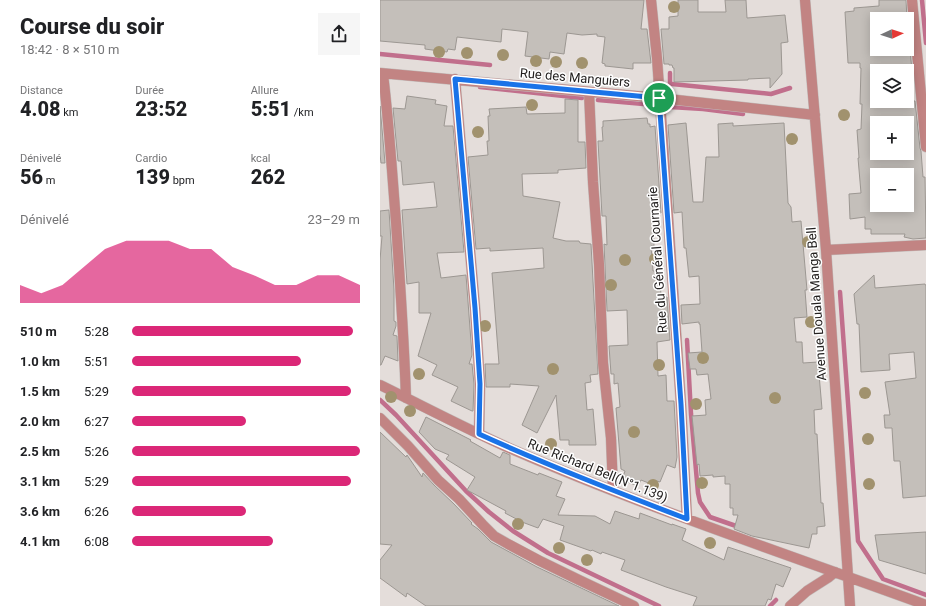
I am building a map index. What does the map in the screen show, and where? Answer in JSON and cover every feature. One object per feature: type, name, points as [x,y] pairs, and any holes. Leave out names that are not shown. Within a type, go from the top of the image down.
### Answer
[{"type":"street","name":"Rue du Général Cournarie","points":[[651,0],[657,58],[681,404],[687,519]]},
{"type":"street","name":"Avenue Douala Manga Bell","points":[[805,0],[826,250],[850,606]]},
{"type":"street","points":[[912,0],[926,147]]},
{"type":"street","name":"Rue des Manguiers","points":[[382,73],[659,98],[815,115]]},
{"type":"street","points":[[382,73],[388,113],[406,398]]},
{"type":"street","points":[[455,79],[475,308],[480,384],[479,434]]},
{"type":"street","points":[[589,92],[603,363],[611,438],[613,490]]},
{"type":"street","points":[[826,250],[926,245]]},
{"type":"street","name":"Rue Richard Bell(N°1.139)","points":[[380,385],[515,451],[687,519],[926,605]]},
{"type":"street","points":[[380,418],[408,446],[438,480],[494,536],[540,561],[634,606]]},
{"type":"street","points":[[790,606],[807,591],[835,572]]},
{"type":"building","points":[[380,0],[644,0],[641,29],[647,29],[651,63],[633,63],[633,69],[605,66],[605,64],[602,63],[605,37],[597,36],[597,34],[582,35],[567,33],[564,54],[550,52],[549,59],[525,56],[528,32],[502,29],[501,42],[457,37],[455,50],[448,49],[447,52],[425,49],[425,45],[380,41]]},
{"type":"building","points":[[678,0],[698,0],[698,12],[726,12],[725,0],[746,0],[747,18],[785,15],[788,42],[781,43],[782,74],[770,88],[770,78],[674,82],[674,68],[672,65],[664,64],[661,29],[669,29],[669,17],[678,16]]},
{"type":"building","points":[[879,0],[906,0],[907,12],[870,12],[870,56],[911,56],[911,64],[870,64],[870,108],[914,108],[915,101],[923,177],[925,177],[926,238],[913,239],[904,237],[905,234],[871,234],[871,229],[865,229],[865,217],[850,219],[849,194],[861,193],[857,130],[861,129],[861,68],[860,63],[848,63],[845,12],[854,11],[854,8],[879,6]]},
{"type":"building","points":[[407,96],[436,100],[435,104],[447,106],[444,126],[453,126],[464,252],[437,253],[441,278],[466,275],[472,355],[469,364],[472,364],[474,384],[473,411],[451,401],[458,387],[432,375],[437,365],[418,356],[431,313],[419,313],[419,282],[407,284],[402,210],[437,207],[434,182],[403,185],[401,161],[398,161],[393,108],[405,109]]},
{"type":"building","points":[[565,99],[578,100],[578,142],[585,142],[586,168],[558,170],[558,173],[522,174],[523,196],[560,202],[553,238],[591,244],[598,374],[590,375],[591,382],[585,383],[587,410],[593,409],[596,445],[569,445],[569,440],[560,440],[556,395],[537,433],[522,425],[539,386],[510,384],[510,387],[486,387],[485,364],[499,364],[492,273],[544,268],[543,248],[490,251],[490,248],[476,249],[468,157],[488,155],[487,141],[489,141],[489,109],[526,107],[527,114],[565,113]]},
{"type":"building","points":[[380,106],[385,163],[381,163],[380,154]]},
{"type":"building","points":[[647,118],[650,127],[655,126],[661,213],[653,214],[654,246],[651,246],[653,271],[660,271],[661,297],[667,297],[670,340],[657,342],[658,376],[666,375],[667,401],[674,401],[677,457],[675,468],[667,465],[660,482],[653,480],[651,484],[641,480],[638,486],[622,480],[625,471],[621,469],[616,408],[620,407],[618,383],[614,384],[614,374],[611,374],[609,346],[628,345],[627,310],[607,311],[604,244],[607,245],[606,216],[602,216],[598,141],[603,141],[603,121]]},
{"type":"building","points":[[686,123],[693,202],[703,202],[706,157],[719,157],[718,124],[733,123],[733,126],[784,123],[788,203],[791,207],[792,222],[801,221],[807,290],[805,290],[807,317],[794,318],[796,342],[802,342],[803,363],[818,362],[822,409],[814,410],[821,503],[823,503],[825,526],[817,527],[817,534],[812,534],[809,548],[752,536],[734,529],[738,515],[733,515],[733,508],[730,508],[730,484],[725,484],[725,476],[700,476],[699,464],[697,465],[692,416],[706,415],[705,400],[711,399],[708,374],[697,375],[696,369],[690,369],[688,353],[702,352],[700,324],[699,322],[682,324],[681,305],[700,304],[699,276],[689,277],[686,248],[684,248],[682,212],[674,213],[668,125]]},
{"type":"building","points":[[389,210],[394,290],[394,321],[396,322],[393,335],[397,336],[398,361],[385,356],[380,365],[380,260],[382,236],[380,236],[380,211]]},
{"type":"building","points":[[874,275],[875,288],[925,284],[926,286],[926,496],[903,498],[900,461],[894,461],[892,428],[885,428],[884,415],[890,415],[885,382],[916,378],[914,352],[889,354],[890,370],[861,372],[859,324],[857,324],[854,294]]},
{"type":"building","points":[[426,417],[471,440],[470,441],[500,458],[503,452],[510,455],[510,464],[538,475],[539,473],[562,482],[556,496],[565,499],[558,515],[595,516],[610,524],[615,511],[639,519],[640,513],[686,529],[682,540],[724,560],[728,547],[791,568],[783,587],[776,584],[771,600],[768,599],[765,606],[693,606],[697,597],[621,570],[625,560],[602,552],[601,554],[592,550],[591,551],[560,540],[564,526],[543,519],[538,528],[505,513],[506,511],[467,490],[475,477],[446,459],[449,455],[435,449],[419,432]]},
{"type":"building","points":[[380,432],[406,457],[407,455],[422,477],[423,473],[472,523],[471,524],[491,542],[537,567],[619,606],[426,606],[407,593],[406,597],[380,578],[380,560],[392,545],[380,544]]},
{"type":"building","points":[[926,532],[926,574],[879,560],[875,535]]},
{"type":"waterway","points":[[922,0],[926,43]]},
{"type":"waterway","points":[[380,54],[490,65]]},
{"type":"waterway","points":[[670,73],[670,83],[672,84],[771,94],[790,88]]},
{"type":"waterway","points":[[480,87],[582,98]]},
{"type":"waterway","points":[[598,100],[655,105]]},
{"type":"waterway","points":[[670,107],[743,114]]},
{"type":"waterway","points":[[840,292],[858,541],[883,579],[926,595]]},
{"type":"waterway","points":[[687,340],[691,414],[700,502],[710,517],[739,527]]},
{"type":"waterway","points":[[380,400],[396,415],[466,491],[513,531],[548,553],[659,606]]},
{"type":"waterway","points":[[770,606],[776,600]]},
{"type":"route","points":[[455,79],[659,98],[681,404],[687,519],[515,451],[479,434],[480,384],[475,308],[455,79]]}]
